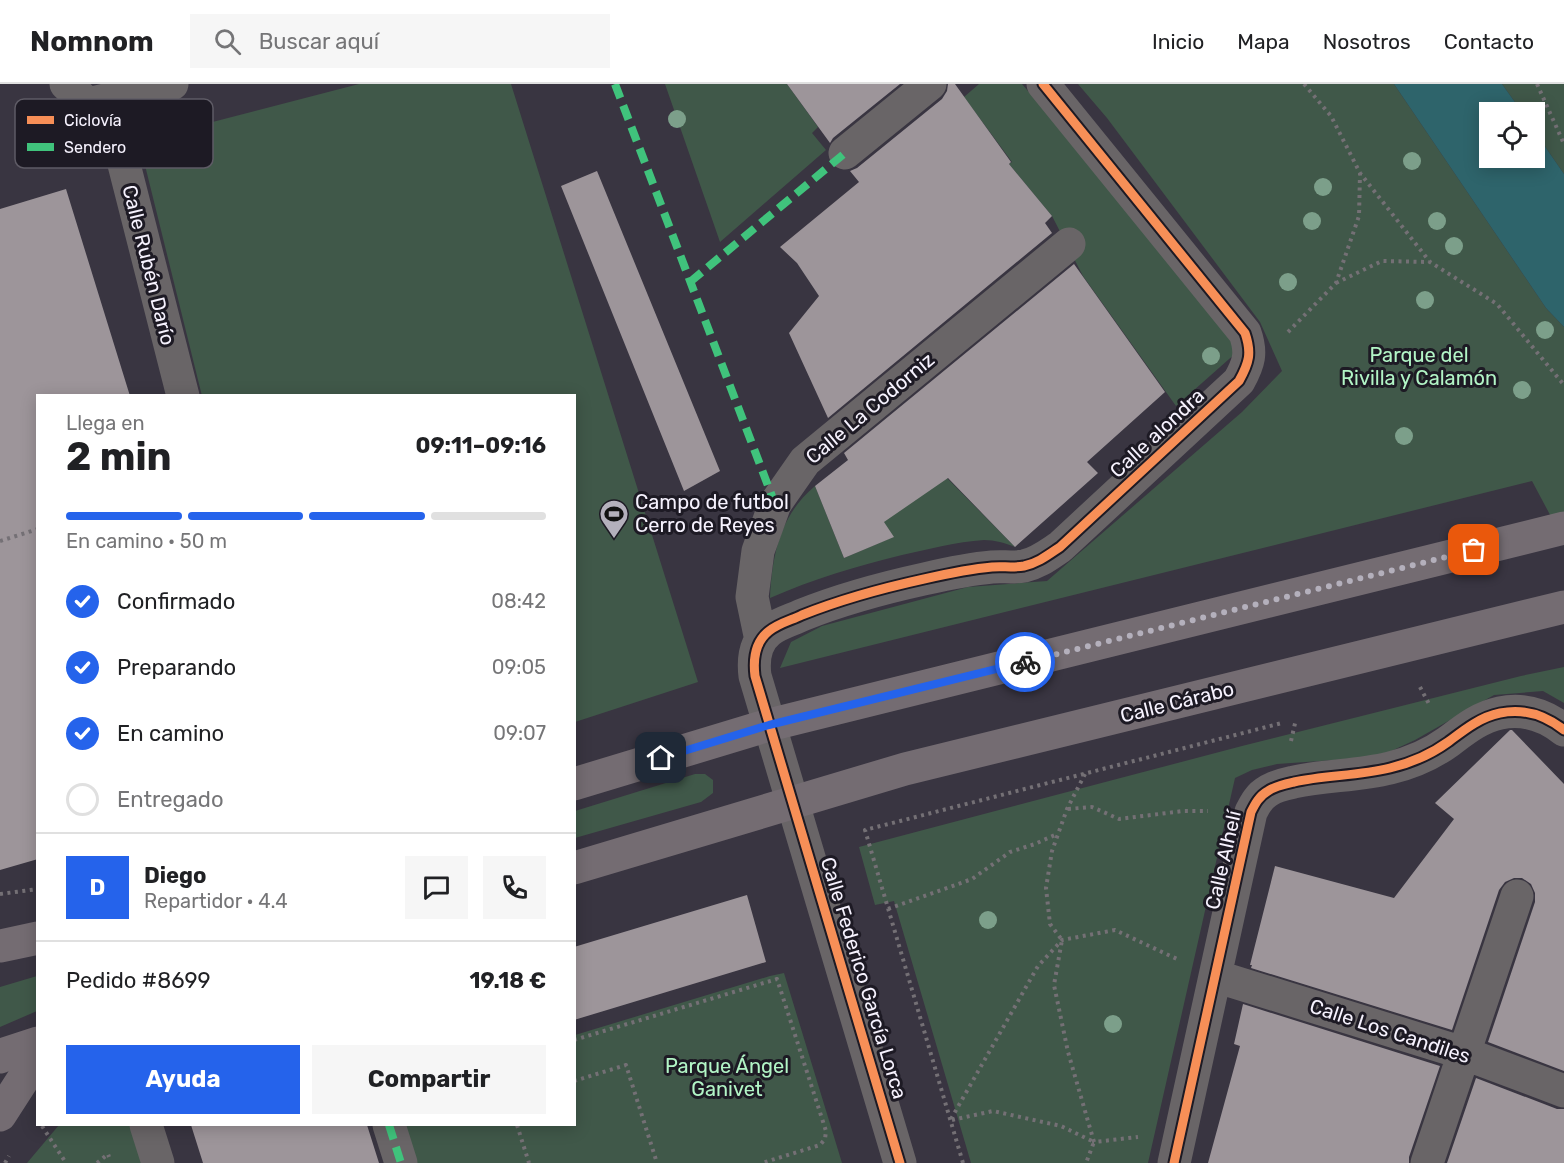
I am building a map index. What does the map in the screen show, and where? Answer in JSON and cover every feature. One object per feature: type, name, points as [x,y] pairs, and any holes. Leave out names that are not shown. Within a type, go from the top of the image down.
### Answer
[{"type":"main road","points":[[576,783],[769,725],[1564,528]]},
{"type":"main road","name":"Calle Cárabo","points":[[576,867],[905,770],[1564,607]]},
{"type":"main road","points":[[0,946],[36,938]]},
{"type":"main road","points":[[2,1056],[36,1044]]},
{"type":"main road","points":[[0,1115],[36,1059]]},
{"type":"street","points":[[80,89],[172,84]]},
{"type":"street","points":[[845,153],[930,84]]},
{"type":"street","points":[[1043,84],[1245,333],[1249,345],[1249,356]]},
{"type":"street","name":"Calle Rubén Darío","points":[[125,168],[182,394]]},
{"type":"street","name":"Calle La Codorniz","points":[[769,725],[754,676],[755,657],[761,640],[752,597],[758,551],[774,504],[805,461],[1069,244]]},
{"type":"street","name":"Calle alondra","points":[[761,640],[768,631],[777,626],[832,603],[876,590],[941,575],[991,567],[1023,566],[1042,560],[1060,547],[1239,381],[1249,356]]},
{"type":"street","name":"Calle Alhelí","points":[[1174,1163],[1251,812],[1258,798],[1268,790],[1280,785],[1387,769],[1410,762],[1430,754],[1466,728],[1498,713],[1531,712],[1555,724]]},
{"type":"street","name":"Calle Federico García Lorca","points":[[769,725],[900,1163]]},
{"type":"street","points":[[1427,1163],[1517,896]]},
{"type":"street","name":"Calle Los Candiles","points":[[1215,976],[1463,1053],[1564,1091]]},
{"type":"street","points":[[146,1126],[158,1163]]},
{"type":"street","points":[[389,1126],[401,1163]]},
{"type":"path","points":[[1304,84],[1331,116],[1360,173],[1430,262],[1497,304],[1564,385]]},
{"type":"path","points":[[1537,84],[1564,144]]},
{"type":"path","points":[[1336,283],[1359,216],[1360,173]]},
{"type":"path","points":[[1249,356],[1266,355],[1336,283],[1382,261],[1430,262]]},
{"type":"path","points":[[0,541],[36,530]]},
{"type":"path","points":[[1410,690],[1421,687]]},
{"type":"path","points":[[963,1163],[865,830],[1296,719]]},
{"type":"path","points":[[1085,773],[1067,809],[1052,850],[1046,888],[1050,924],[1062,940],[1054,985],[1068,1052],[1094,1142],[1086,1163]]},
{"type":"path","points":[[1067,809],[1092,807],[1119,819],[1183,811],[1251,812]]},
{"type":"path","points":[[888,909],[972,879],[1010,852],[1058,834]]},
{"type":"path","points":[[0,894],[36,889]]},
{"type":"path","points":[[950,1120],[1038,966],[1062,940],[1114,930],[1215,976]]},
{"type":"path","points":[[576,1039],[777,979],[826,1131],[825,1140],[820,1145],[762,1163]]},
{"type":"path","points":[[576,1080],[626,1065],[657,1163]]},
{"type":"path","points":[[950,1120],[993,1111],[1061,1126],[1094,1142],[1149,1135]]},
{"type":"path","points":[[42,1126],[66,1163]]},
{"type":"path","points":[[517,1126],[529,1163]]},
{"type":"path","points":[[97,1163],[108,1154]]},
{"type":"green space","name":"Campo de futbol Cerro de Reyes","points":[[359,84],[511,84],[698,682],[576,722],[576,394],[202,394],[146,168],[213,168],[213,122]]},
{"type":"green space","points":[[665,84],[787,84],[818,127],[812,133],[826,150],[720,242]]},
{"type":"green space","points":[[979,84],[1022,84],[1238,338],[1237,352],[1176,406],[1083,276],[1052,216],[1009,164],[1012,162],[964,97]]},
{"type":"green space","name":"Parque del Rivilla y Calamón","points":[[1078,84],[1394,84],[1546,308],[1564,327],[1564,541],[1532,481],[780,668],[791,642],[822,626],[968,587],[1047,581],[1242,412],[1282,371],[1260,322],[1107,118]]},
{"type":"green space","points":[[1502,84],[1564,84],[1564,174],[1545,146],[1545,102],[1515,102]]},
{"type":"green space","points":[[946,477],[1015,547],[984,540],[943,546],[852,568],[770,598],[773,566],[780,537],[793,510],[815,486],[844,558],[893,537],[883,521]]},
{"type":"green space","points":[[1564,667],[1564,703],[1543,691],[1494,695],[1415,740],[1389,752],[1363,758],[1277,764],[1252,770],[1235,778],[1148,1163],[971,1163],[894,901],[875,905],[859,847],[1242,746]]},
{"type":"green space","points":[[695,774],[705,774],[713,780],[713,793],[701,802],[576,838],[576,811]]},
{"type":"green space","name":"Parque Ángel Ganivet","points":[[784,973],[842,1163],[395,1163],[383,1126],[576,1126],[576,1035]]},
{"type":"green space","points":[[36,976],[36,1011],[0,1027],[0,987]]},
{"type":"green space","points":[[58,1126],[134,1126],[146,1163],[27,1163]]},
{"type":"water","points":[[1394,84],[1502,84],[1515,102],[1479,102],[1479,168],[1545,168],[1545,146],[1564,174],[1564,327],[1546,308]]},
{"type":"building","points":[[787,84],[900,84],[833,138],[830,143]]},
{"type":"building","points":[[948,84],[955,84],[1011,162],[1009,164],[1052,216],[1045,223],[1052,233],[828,418],[789,333],[819,296],[797,263],[780,247],[859,182],[850,171],[857,168],[942,99]]},
{"type":"building","points":[[597,171],[720,471],[684,491],[561,186]]},
{"type":"building","points":[[66,189],[129,394],[36,394],[36,860],[0,870],[0,209]]},
{"type":"building","points":[[1074,264],[1165,392],[1087,462],[1098,473],[1015,547],[948,478],[884,522],[894,537],[844,558],[815,486],[848,460],[844,453]]},
{"type":"building","points":[[1510,730],[1564,784],[1564,1071],[1488,1042],[1535,902],[1535,893],[1531,884],[1522,878],[1514,878],[1505,882],[1499,890],[1452,1030],[1251,968],[1275,866],[1394,898],[1454,819],[1435,803]]},
{"type":"building","points":[[747,895],[766,962],[576,1019],[576,946]]},
{"type":"building","points":[[1243,1004],[1440,1066],[1409,1157],[1409,1163],[1208,1163],[1240,1046],[1234,1044]]},
{"type":"building","points":[[1476,1078],[1557,1109],[1564,1109],[1564,1163],[1447,1163]]},
{"type":"building","points":[[191,1126],[367,1126],[379,1163],[203,1163]]},
{"type":"marked path","points":[[615,84],[775,504]]},
{"type":"marked path","points":[[690,282],[845,153]]},
{"type":"marked path","points":[[389,1126],[401,1163]]},
{"type":"cycle path","points":[[900,1163],[755,676],[754,664],[758,646],[764,635],[777,626],[847,599],[893,586],[975,569],[1024,566],[1043,558],[1060,547],[1239,381],[1248,358],[1245,333],[1043,84]]},
{"type":"cycle path","points":[[1174,1163],[1251,812],[1260,798],[1277,786],[1318,778],[1378,771],[1405,764],[1434,751],[1479,721],[1500,713],[1517,711],[1534,714],[1564,730]]},
{"type":"way so far","points":[[1025,662],[1474,550]]},
{"type":"place","name":"Campo de futbol Cerro de Reyes","points":[[614,540]]},
{"type":"route","points":[[661,758],[769,725],[1025,662]]}]
